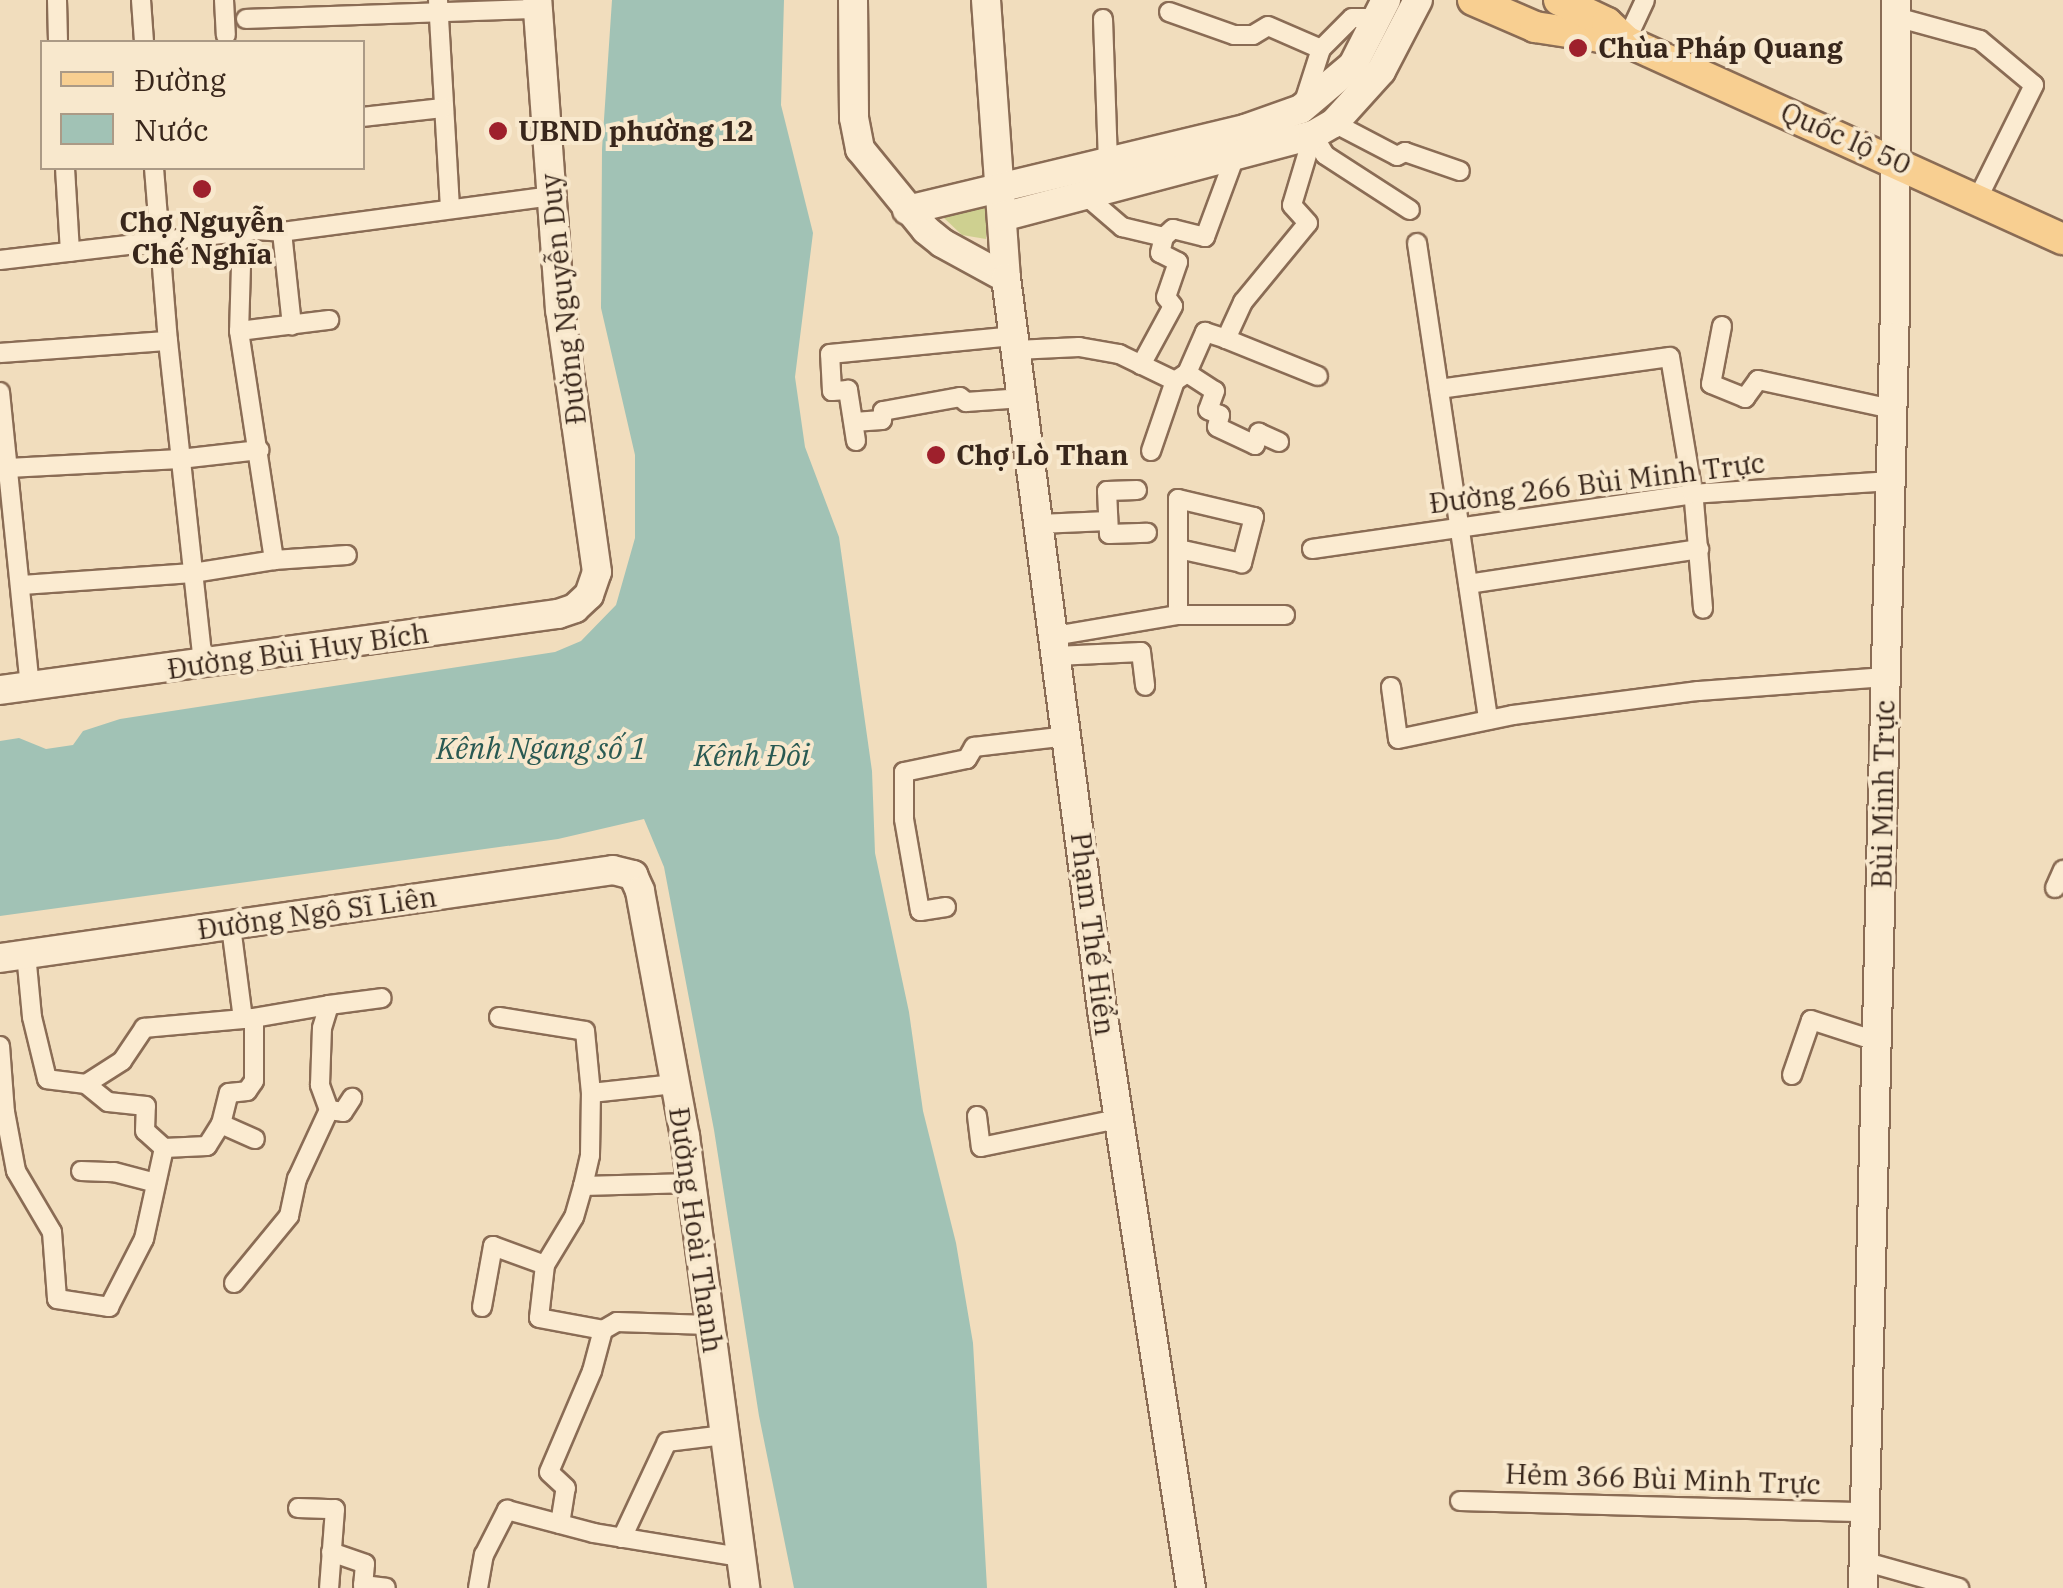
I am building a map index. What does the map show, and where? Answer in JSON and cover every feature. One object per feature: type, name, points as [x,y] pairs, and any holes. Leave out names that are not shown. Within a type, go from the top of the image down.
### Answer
[{"type":"main road","name":"Quốc lộ 50","points":[[1473,0],[1535,27],[1626,42],[1896,160],[2063,239]]},
{"type":"main road","name":"Quốc lộ 50","points":[[1559,0],[1607,23],[1626,42]]},
{"type":"street","points":[[56,0],[58,40]]},
{"type":"street","points":[[141,0],[143,40]]},
{"type":"street","points":[[224,0],[226,35]]},
{"type":"street","points":[[853,0],[856,134],[869,163],[907,210],[942,244],[1006,278]]},
{"type":"street","name":"Phạm Thế Hiển","points":[[986,0],[1006,278],[1118,1119],[1191,1588]]},
{"type":"street","points":[[1002,216],[1086,196],[1316,122],[1381,71],[1418,0]]},
{"type":"street","points":[[1626,42],[1645,0]]},
{"type":"street","points":[[246,20],[439,6],[538,5]]},
{"type":"street","name":"Đường Nguyễn Duy","points":[[538,5],[560,310],[596,572],[590,596]]},
{"type":"street","points":[[439,6],[450,208]]},
{"type":"street","points":[[1896,8],[1980,40],[2034,85],[1978,200]]},
{"type":"street","name":"Bùi Minh Trực","points":[[1863,1574],[1892,410],[1896,8]]},
{"type":"street","points":[[1316,122],[1353,65],[1382,9]]},
{"type":"street","points":[[1226,339],[1243,302],[1308,223],[1292,205],[1316,122],[1321,49],[1352,18],[1382,9]]},
{"type":"street","points":[[1169,12],[1234,35],[1253,35],[1268,26],[1321,49]]},
{"type":"street","points":[[1103,18],[1108,164]]},
{"type":"street","points":[[365,117],[442,108]]},
{"type":"street","points":[[1316,122],[1398,156],[1405,152],[1460,171]]},
{"type":"street","points":[[1316,122],[1326,154],[1410,210]]},
{"type":"street","points":[[907,210],[1108,164],[1244,147]]},
{"type":"street","points":[[1142,365],[1174,306],[1166,296],[1178,262],[1160,253],[1164,237],[1172,229],[1206,238],[1244,147]]},
{"type":"street","points":[[65,170],[70,252]]},
{"type":"street","points":[[154,170],[168,341],[204,664]]},
{"type":"street","points":[[0,260],[242,232],[282,232],[551,196]]},
{"type":"street","points":[[1086,196],[1122,226],[1164,237]]},
{"type":"street","points":[[242,232],[239,331],[274,560]]},
{"type":"street","points":[[282,232],[292,326]]},
{"type":"street","points":[[1418,243],[1488,720]]},
{"type":"street","points":[[239,331],[329,320]]},
{"type":"street","points":[[1722,326],[1711,384],[1745,398],[1758,380],[1892,410]]},
{"type":"street","points":[[1151,452],[1181,377],[1205,332],[1318,376]]},
{"type":"street","points":[[0,354],[168,341]]},
{"type":"street","points":[[1023,398],[966,402],[960,397],[882,411],[882,420],[855,432],[848,390],[832,391],[830,354],[1015,343],[1120,354],[1216,391],[1208,410],[1220,415],[1217,427],[1255,445],[1259,433],[1279,442]]},
{"type":"street","points":[[1439,389],[1670,357],[1692,494],[1703,610]]},
{"type":"street","points":[[0,392],[8,468],[4,494],[22,585],[30,686]]},
{"type":"street","points":[[8,468],[180,459],[258,450]]},
{"type":"street","name":"Đường 266 Bùi Minh Trực","points":[[1312,549],[1692,494],[1890,481]]},
{"type":"street","points":[[1136,490],[1108,491],[1108,534],[1147,534]]},
{"type":"street","points":[[1178,614],[1178,499],[1254,518],[1242,563],[1179,549]]},
{"type":"street","points":[[1039,524],[1108,521]]},
{"type":"street","points":[[1468,584],[1699,550]]},
{"type":"street","points":[[22,585],[193,573],[274,560],[347,555]]},
{"type":"street","name":"Đường Bùi Huy Bích","points":[[0,690],[558,614],[575,608],[590,596]]},
{"type":"street","points":[[1055,646],[1178,614],[1285,615]]},
{"type":"street","points":[[1055,646],[1140,652],[1145,686]]},
{"type":"street","points":[[1391,687],[1398,739],[1488,720],[1698,691],[1886,676]]},
{"type":"street","points":[[946,907],[920,910],[904,819],[904,772],[967,759],[974,747],[1067,736]]},
{"type":"street","name":"Đường Ngô Sĩ Liên","points":[[13,956],[613,870],[633,875]]},
{"type":"street","points":[[2055,888],[2063,870]]},
{"type":"street","name":"Đường Hoài Thanh","points":[[633,875],[640,890],[676,1084],[745,1588]]},
{"type":"street","points":[[13,956],[47,1079],[86,1084],[108,1102],[146,1106],[145,1131],[164,1148],[207,1146],[222,1124],[228,1092],[247,1092],[254,1081],[249,1019],[231,926]]},
{"type":"street","points":[[86,1084],[122,1061],[144,1028],[249,1019],[382,998]]},
{"type":"street","points":[[234,1282],[289,1216],[297,1179],[330,1110],[320,1086],[328,1004]]},
{"type":"street","points":[[498,1017],[585,1030],[591,1093],[590,1155],[574,1217],[545,1265],[540,1318],[603,1330],[616,1322],[709,1325]]},
{"type":"street","points":[[1792,1074],[1811,1020],[1876,1041]]},
{"type":"street","points":[[0,1046],[16,1171],[52,1232],[57,1299],[109,1307],[144,1239],[164,1148]]},
{"type":"street","points":[[591,1093],[676,1084]]},
{"type":"street","points":[[330,1110],[343,1112],[352,1098]]},
{"type":"street","points":[[977,1116],[981,1147],[1118,1119]]},
{"type":"street","points":[[222,1124],[255,1138]]},
{"type":"street","points":[[81,1171],[114,1172],[156,1183]]},
{"type":"street","points":[[583,1186],[691,1183]]},
{"type":"street","points":[[482,1306],[493,1246],[545,1265]]},
{"type":"street","points":[[560,1524],[566,1488],[550,1472],[592,1371],[603,1330]]},
{"type":"street","points":[[622,1538],[667,1442],[724,1435]]},
{"type":"street","name":"Hẻm 366 Bùi Minh Trực","points":[[1460,1500],[1864,1512]]},
{"type":"street","points":[[298,1508],[335,1510],[328,1588]]},
{"type":"street","points":[[478,1588],[484,1554],[506,1510],[622,1538],[740,1557]]},
{"type":"street","points":[[332,1552],[365,1564],[363,1585],[386,1588]]},
{"type":"street","points":[[1863,1574],[1959,1588]]},
{"type":"green space","points":[[986,201],[986,239],[962,235],[944,218]]},
{"type":"water","name":"Kênh Đôi","points":[[612,0],[784,0],[781,105],[813,233],[795,377],[805,447],[839,537],[872,771],[875,853],[909,1012],[923,1111],[956,1243],[973,1343],[987,1588],[794,1588],[759,1416],[714,1130],[664,867],[644,819],[558,839],[0,916],[0,741],[19,738],[46,749],[73,745],[83,731],[120,719],[555,652],[581,641],[616,605],[635,538],[635,455],[601,308],[602,149]]},
{"type":"place","name":"Chùa Pháp Quang","points":[[1578,48]]},
{"type":"place","name":"UBND phường 12","points":[[498,131]]},
{"type":"place","name":"Chợ Nguyễn Chế Nghĩa","points":[[202,189]]},
{"type":"place","name":"Chợ Lò Than","points":[[936,455]]},
{"type":"water label","name":"Kênh Ngang số 1","points":[[541,748]]}]
